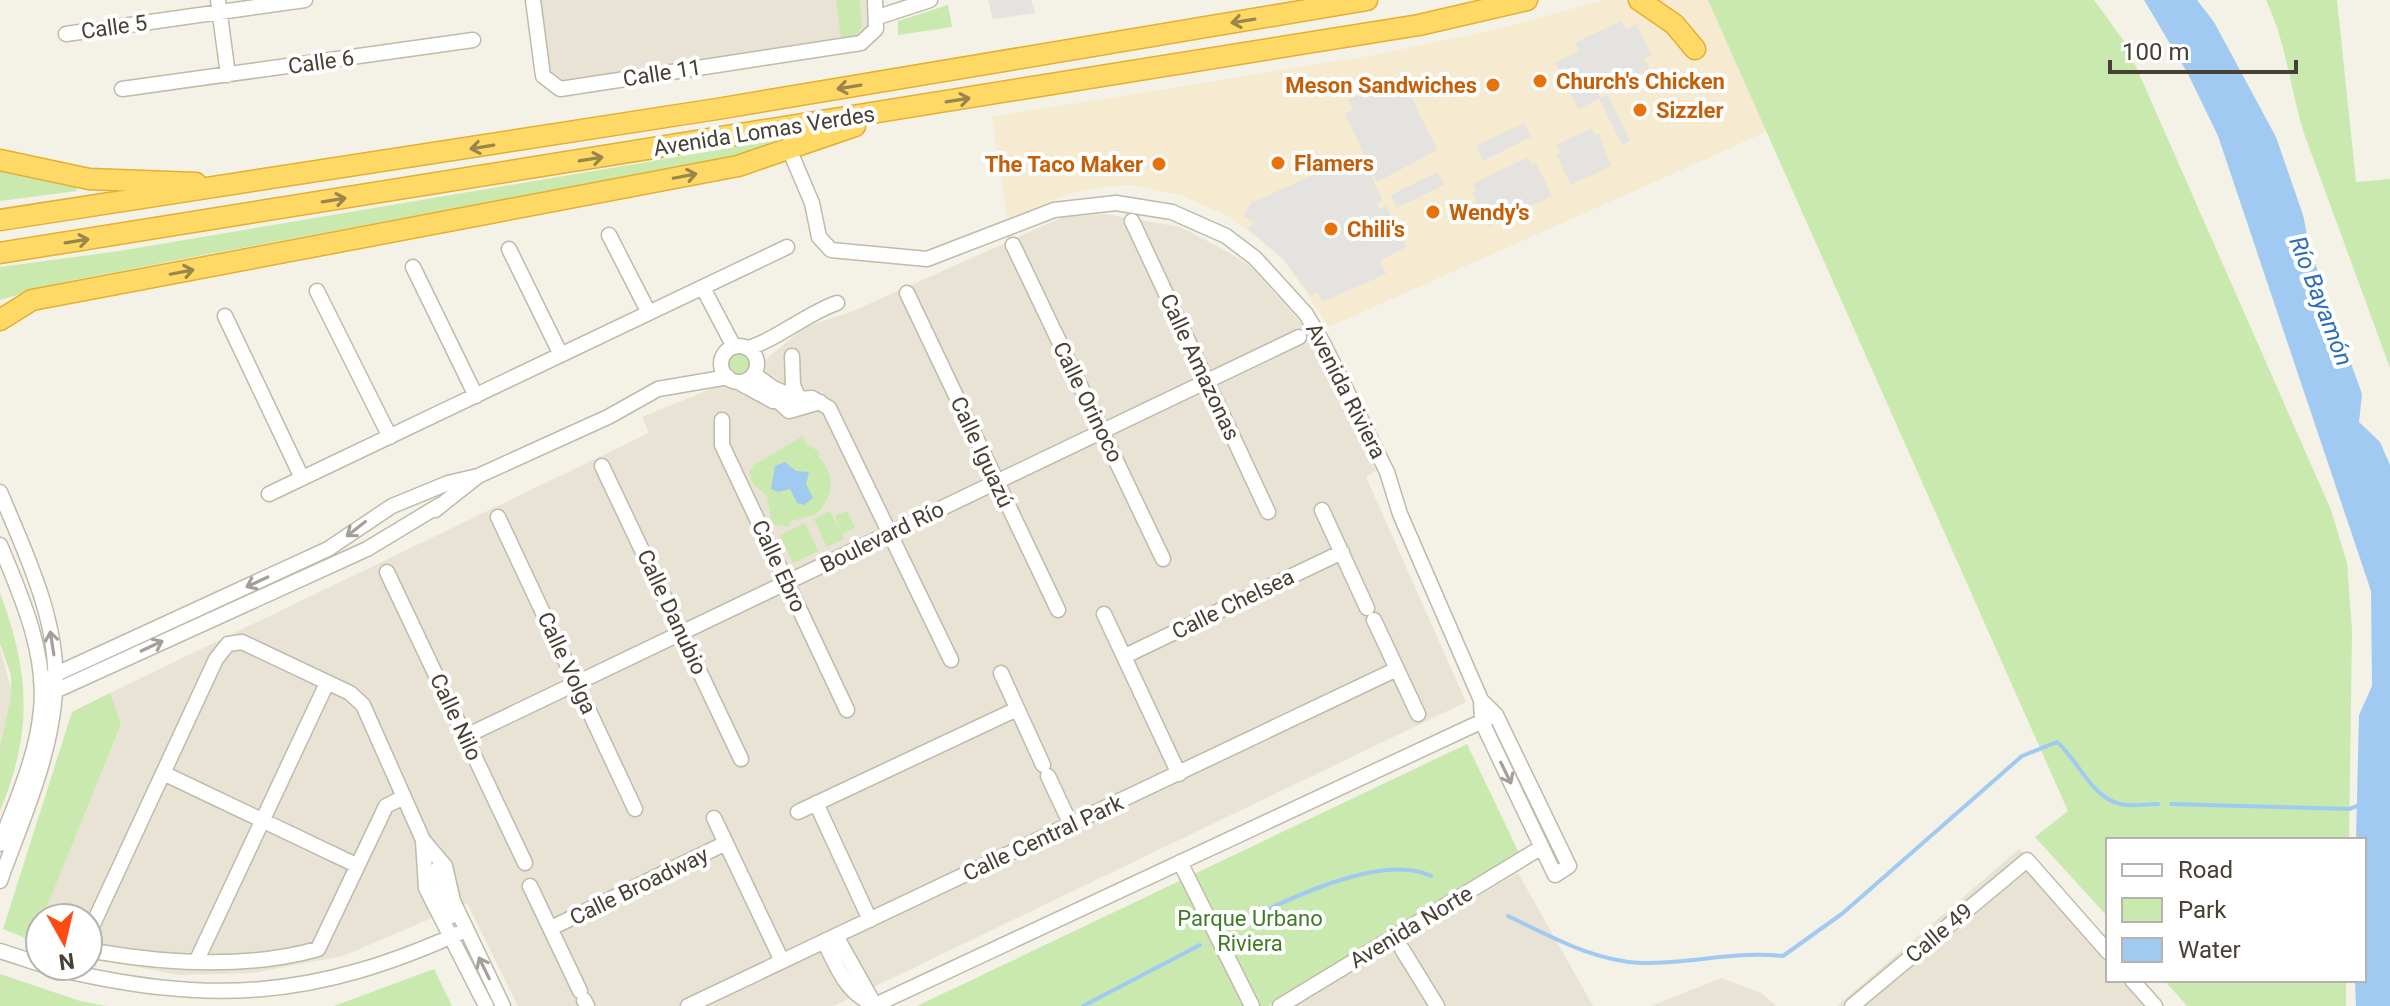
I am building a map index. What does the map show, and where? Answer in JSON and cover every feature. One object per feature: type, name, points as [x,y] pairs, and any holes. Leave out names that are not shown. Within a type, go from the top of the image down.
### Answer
[{"type":"highway","name":"Avenida Lomas Verdes","points":[[0,220],[236,186],[1367,0]]},
{"type":"highway","name":"Avenida Lomas Verdes","points":[[0,253],[1419,25],[1527,0]]},
{"type":"highway","points":[[1639,0],[1665,16],[1695,49]]},
{"type":"highway","points":[[0,309],[32,300],[738,166],[916,107]]},
{"type":"highway","points":[[0,160],[89,179],[236,186]]},
{"type":"highway","points":[[0,320],[32,300]]},
{"type":"street","name":"Calle 5","points":[[66,34],[218,6],[305,0]]},
{"type":"street","name":"Calle 11","points":[[533,0],[543,76],[560,89],[861,43],[876,29],[878,17]]},
{"type":"street","points":[[875,0],[878,17],[930,0]]},
{"type":"street","points":[[218,6],[228,75]]},
{"type":"street","name":"Calle 6","points":[[122,89],[473,40]]},
{"type":"street","name":"Avenida Riviera","points":[[789,149],[812,203],[819,237],[831,250],[927,259],[1054,210],[1116,203],[1143,205],[1198,221],[1255,258],[1306,314],[1387,472],[1400,514],[1481,700],[1482,722],[1555,875],[1569,866],[1496,715],[1481,700]]},
{"type":"street","name":"Calle Amazonas","points":[[1132,221],[1268,512]]},
{"type":"street","points":[[609,235],[649,313]]},
{"type":"street","name":"Calle Orinoco","points":[[1013,245],[1163,559]]},
{"type":"street","points":[[269,494],[787,247]]},
{"type":"street","points":[[509,249],[561,355]]},
{"type":"street","points":[[413,267],[476,396]]},
{"type":"street","points":[[703,288],[741,348],[773,388],[799,399]]},
{"type":"street","points":[[317,291],[390,437]]},
{"type":"street","name":"Calle Iguazú","points":[[907,293],[1058,610]]},
{"type":"street","points":[[334,562],[386,549],[478,476],[837,303]]},
{"type":"street","points":[[225,316],[302,478]]},
{"type":"street","points":[[671,385],[733,379],[756,368],[798,320]]},
{"type":"street","name":"Boulevard Río","points":[[466,736],[1299,337]]},
{"type":"street","points":[[792,356],[793,385],[799,399]]},
{"type":"street","points":[[721,361],[733,379],[761,396],[778,401],[799,399],[821,402],[835,416],[951,660]]},
{"type":"street","points":[[778,401],[789,411],[821,402]]},
{"type":"street","name":"Calle Ebro","points":[[722,420],[722,445],[847,710]]},
{"type":"street","name":"Calle Danubio","points":[[602,466],[741,759]]},
{"type":"street","points":[[48,678],[328,549],[389,508],[448,483],[478,476]]},
{"type":"street","points":[[0,492],[48,622],[49,694],[38,777],[0,881]]},
{"type":"street","points":[[0,844],[29,764],[49,694],[334,562],[406,527],[440,505]]},
{"type":"street","points":[[389,508],[403,511],[406,527]]},
{"type":"street","points":[[1322,510],[1418,714]]},
{"type":"street","name":"Calle Volga","points":[[498,517],[635,809]]},
{"type":"street","points":[[0,545],[48,678]]},
{"type":"street","name":"Calle Chelsea","points":[[1125,656],[1342,552]]},
{"type":"street","name":"Calle Nilo","points":[[387,572],[525,863]]},
{"type":"street","points":[[1104,614],[1179,774]]},
{"type":"street","points":[[103,902],[216,659],[228,644],[242,642],[350,693],[363,705],[426,842],[445,866],[459,933],[486,1006]]},
{"type":"street","name":"Calle Central Park","points":[[688,1006],[1397,669]]},
{"type":"street","points":[[1001,673],[1071,825]]},
{"type":"street","points":[[196,962],[327,683]]},
{"type":"street","points":[[798,812],[1017,709]]},
{"type":"street","points":[[875,1006],[1496,715]]},
{"type":"street","points":[[163,773],[356,865]]},
{"type":"street","points":[[104,953],[145,960],[196,962],[266,960],[318,949],[386,806],[404,797]]},
{"type":"street","points":[[816,803],[870,920]]},
{"type":"street","points":[[714,818],[782,961]]},
{"type":"street","points":[[426,842],[426,888],[459,933],[503,1006]]},
{"type":"street","name":"Calle Broadway","points":[[551,928],[726,843]]},
{"type":"street","name":"Avenida Norte","points":[[1280,1006],[1542,847]]},
{"type":"street","name":"Calle 49","points":[[1852,1006],[2027,860],[2106,950]]},
{"type":"street","points":[[1180,862],[1252,1006]]},
{"type":"street","points":[[530,886],[584,999]]},
{"type":"street","points":[[103,982],[145,994],[185,998],[305,990],[337,981],[459,933]]},
{"type":"street","points":[[835,936],[868,981],[875,1006]]},
{"type":"street","points":[[835,936],[846,985],[859,998],[875,1006]]},
{"type":"street","points":[[1402,949],[1437,1006]]},
{"type":"street","points":[[0,951],[24,959]]},
{"type":"street","points":[[2134,982],[2155,1006]]},
{"type":"shaded area","points":[[533,0],[875,0],[871,35],[560,89],[543,76]]},
{"type":"shaded area","points":[[988,0],[1031,0],[1035,13],[993,19]]},
{"type":"shaded area","points":[[1604,0],[1708,0],[1768,131],[1329,327],[1283,259],[1232,218],[1181,195],[1130,185],[1102,187],[1074,192],[1007,218],[992,117],[1375,55],[1502,28]]},
{"type":"shaded area","points":[[1621,21],[1626,29],[1636,24],[1652,55],[1644,59],[1649,69],[1625,81],[1620,74],[1595,87],[1600,98],[1608,95],[1630,141],[1622,145],[1599,99],[1578,109],[1555,63],[1579,51],[1575,43]]},
{"type":"shaded area","points":[[1386,82],[1390,90],[1398,87],[1403,97],[1410,94],[1437,150],[1377,182],[1345,114],[1353,110],[1348,100]]},
{"type":"shaded area","points":[[1524,123],[1531,137],[1483,161],[1476,146]]},
{"type":"shaded area","points":[[1592,128],[1595,135],[1599,134],[1611,166],[1571,185],[1556,155],[1560,153],[1556,145]]},
{"type":"shaded area","points":[[1353,157],[1358,167],[1366,163],[1383,201],[1376,204],[1379,209],[1386,206],[1406,247],[1380,261],[1386,274],[1322,302],[1318,293],[1311,296],[1283,259],[1248,229],[1254,223],[1243,216],[1251,203]]},
{"type":"shaded area","points":[[1528,157],[1532,165],[1536,163],[1552,196],[1488,226],[1472,193],[1476,191],[1473,184]]},
{"type":"shaded area","points":[[1437,172],[1444,185],[1397,208],[1391,195]]},
{"type":"shaded area","points":[[1106,214],[1180,227],[1249,265],[1307,329],[1376,471],[1366,477],[1466,702],[834,1006],[518,1006],[467,903],[343,956],[253,973],[179,975],[104,961],[104,902],[49,902],[121,724],[110,693],[649,433],[642,417],[748,374],[805,327],[851,312],[1063,217]]},
{"type":"shaded area","points":[[0,648],[12,693],[0,747]]},
{"type":"shaded area","points":[[2019,849],[2106,950],[2106,982],[2134,982],[2155,1006],[1837,1006]]},
{"type":"shaded area","points":[[1518,873],[1593,1006],[1292,1006]]},
{"type":"shaded area","points":[[1722,978],[1763,994],[1776,1006],[1651,1006]]},
{"type":"green space","points":[[836,0],[860,0],[862,27],[856,35],[841,38]]},
{"type":"green space","points":[[1708,0],[2094,0],[2126,44],[2331,510],[2347,563],[2352,630],[2349,838],[2106,838],[2106,915],[2035,837],[2068,811]]},
{"type":"green space","points":[[2266,0],[2337,0],[2356,182],[2390,179],[2390,368],[2305,136],[2279,34]]},
{"type":"green space","points":[[948,5],[952,27],[898,35],[898,21]]},
{"type":"green space","points":[[795,137],[734,157],[59,283],[0,300],[0,267],[119,251]]},
{"type":"green space","points":[[0,169],[76,186],[77,191],[0,201]]},
{"type":"green space","points":[[740,352],[751,359],[752,364],[745,375],[740,376],[729,369],[728,364],[735,353]]},
{"type":"green space","points":[[803,436],[805,442],[820,453],[818,456],[828,470],[829,494],[815,515],[790,521],[789,527],[772,524],[767,496],[753,484],[749,472],[756,464]]},
{"type":"green space","points":[[830,511],[841,533],[835,516],[847,511],[855,528],[842,534],[844,539],[827,547],[814,519]]},
{"type":"green space","points":[[805,523],[818,551],[793,563],[780,535]]},
{"type":"green space","points":[[0,593],[17,650],[24,702],[18,754],[0,811],[0,747],[11,697],[11,675],[0,644]]},
{"type":"green space","points":[[110,693],[121,724],[49,902],[24,902],[24,937],[3,929],[72,712]]},
{"type":"green space","name":"Parque Urbano Riviera","points":[[1467,744],[1520,855],[1268,1006],[917,1006]]},
{"type":"green space","points":[[434,969],[452,1006],[334,1006]]},
{"type":"green space","points":[[0,974],[80,1001],[106,1006],[0,1006]]},
{"type":"green space","points":[[2166,982],[2346,982],[2346,1006],[2187,1006]]},
{"type":"water","name":"Río Bayamón","points":[[2144,0],[2197,0],[2214,22],[2276,137],[2303,215],[2310,249],[2362,394],[2359,422],[2380,442],[2390,465],[2390,1006],[2356,1006],[2355,982],[2366,982],[2366,838],[2356,838],[2359,715],[2372,686],[2371,591],[2218,136],[2188,74]]},
{"type":"water","points":[[785,462],[796,471],[809,472],[806,484],[813,498],[804,505],[797,503],[790,489],[778,492],[771,489],[775,466]]},
{"type":"waterway","points":[[1508,916],[1589,953],[1623,961],[1659,963],[1746,955],[1783,956],[1843,913],[2022,756],[2057,742],[2093,786],[2110,800],[2124,805],[2158,804]]},
{"type":"waterway","points":[[2171,804],[2349,809],[2360,805]]},
{"type":"waterway","points":[[1231,927],[1302,894],[1358,875],[1410,870],[1431,876]]},
{"type":"waterway","points":[[1083,1006],[1200,945]]},
{"type":"place","name":"Church's Chicken","points":[[1540,81]]},
{"type":"place","name":"Meson Sandwiches","points":[[1493,85]]},
{"type":"place","name":"Sizzler","points":[[1640,110]]},
{"type":"place","name":"Flamers","points":[[1278,163]]},
{"type":"place","name":"The Taco Maker","points":[[1159,164]]},
{"type":"place","name":"Wendy's","points":[[1433,212]]},
{"type":"place","name":"Chili's","points":[[1331,229]]}]
